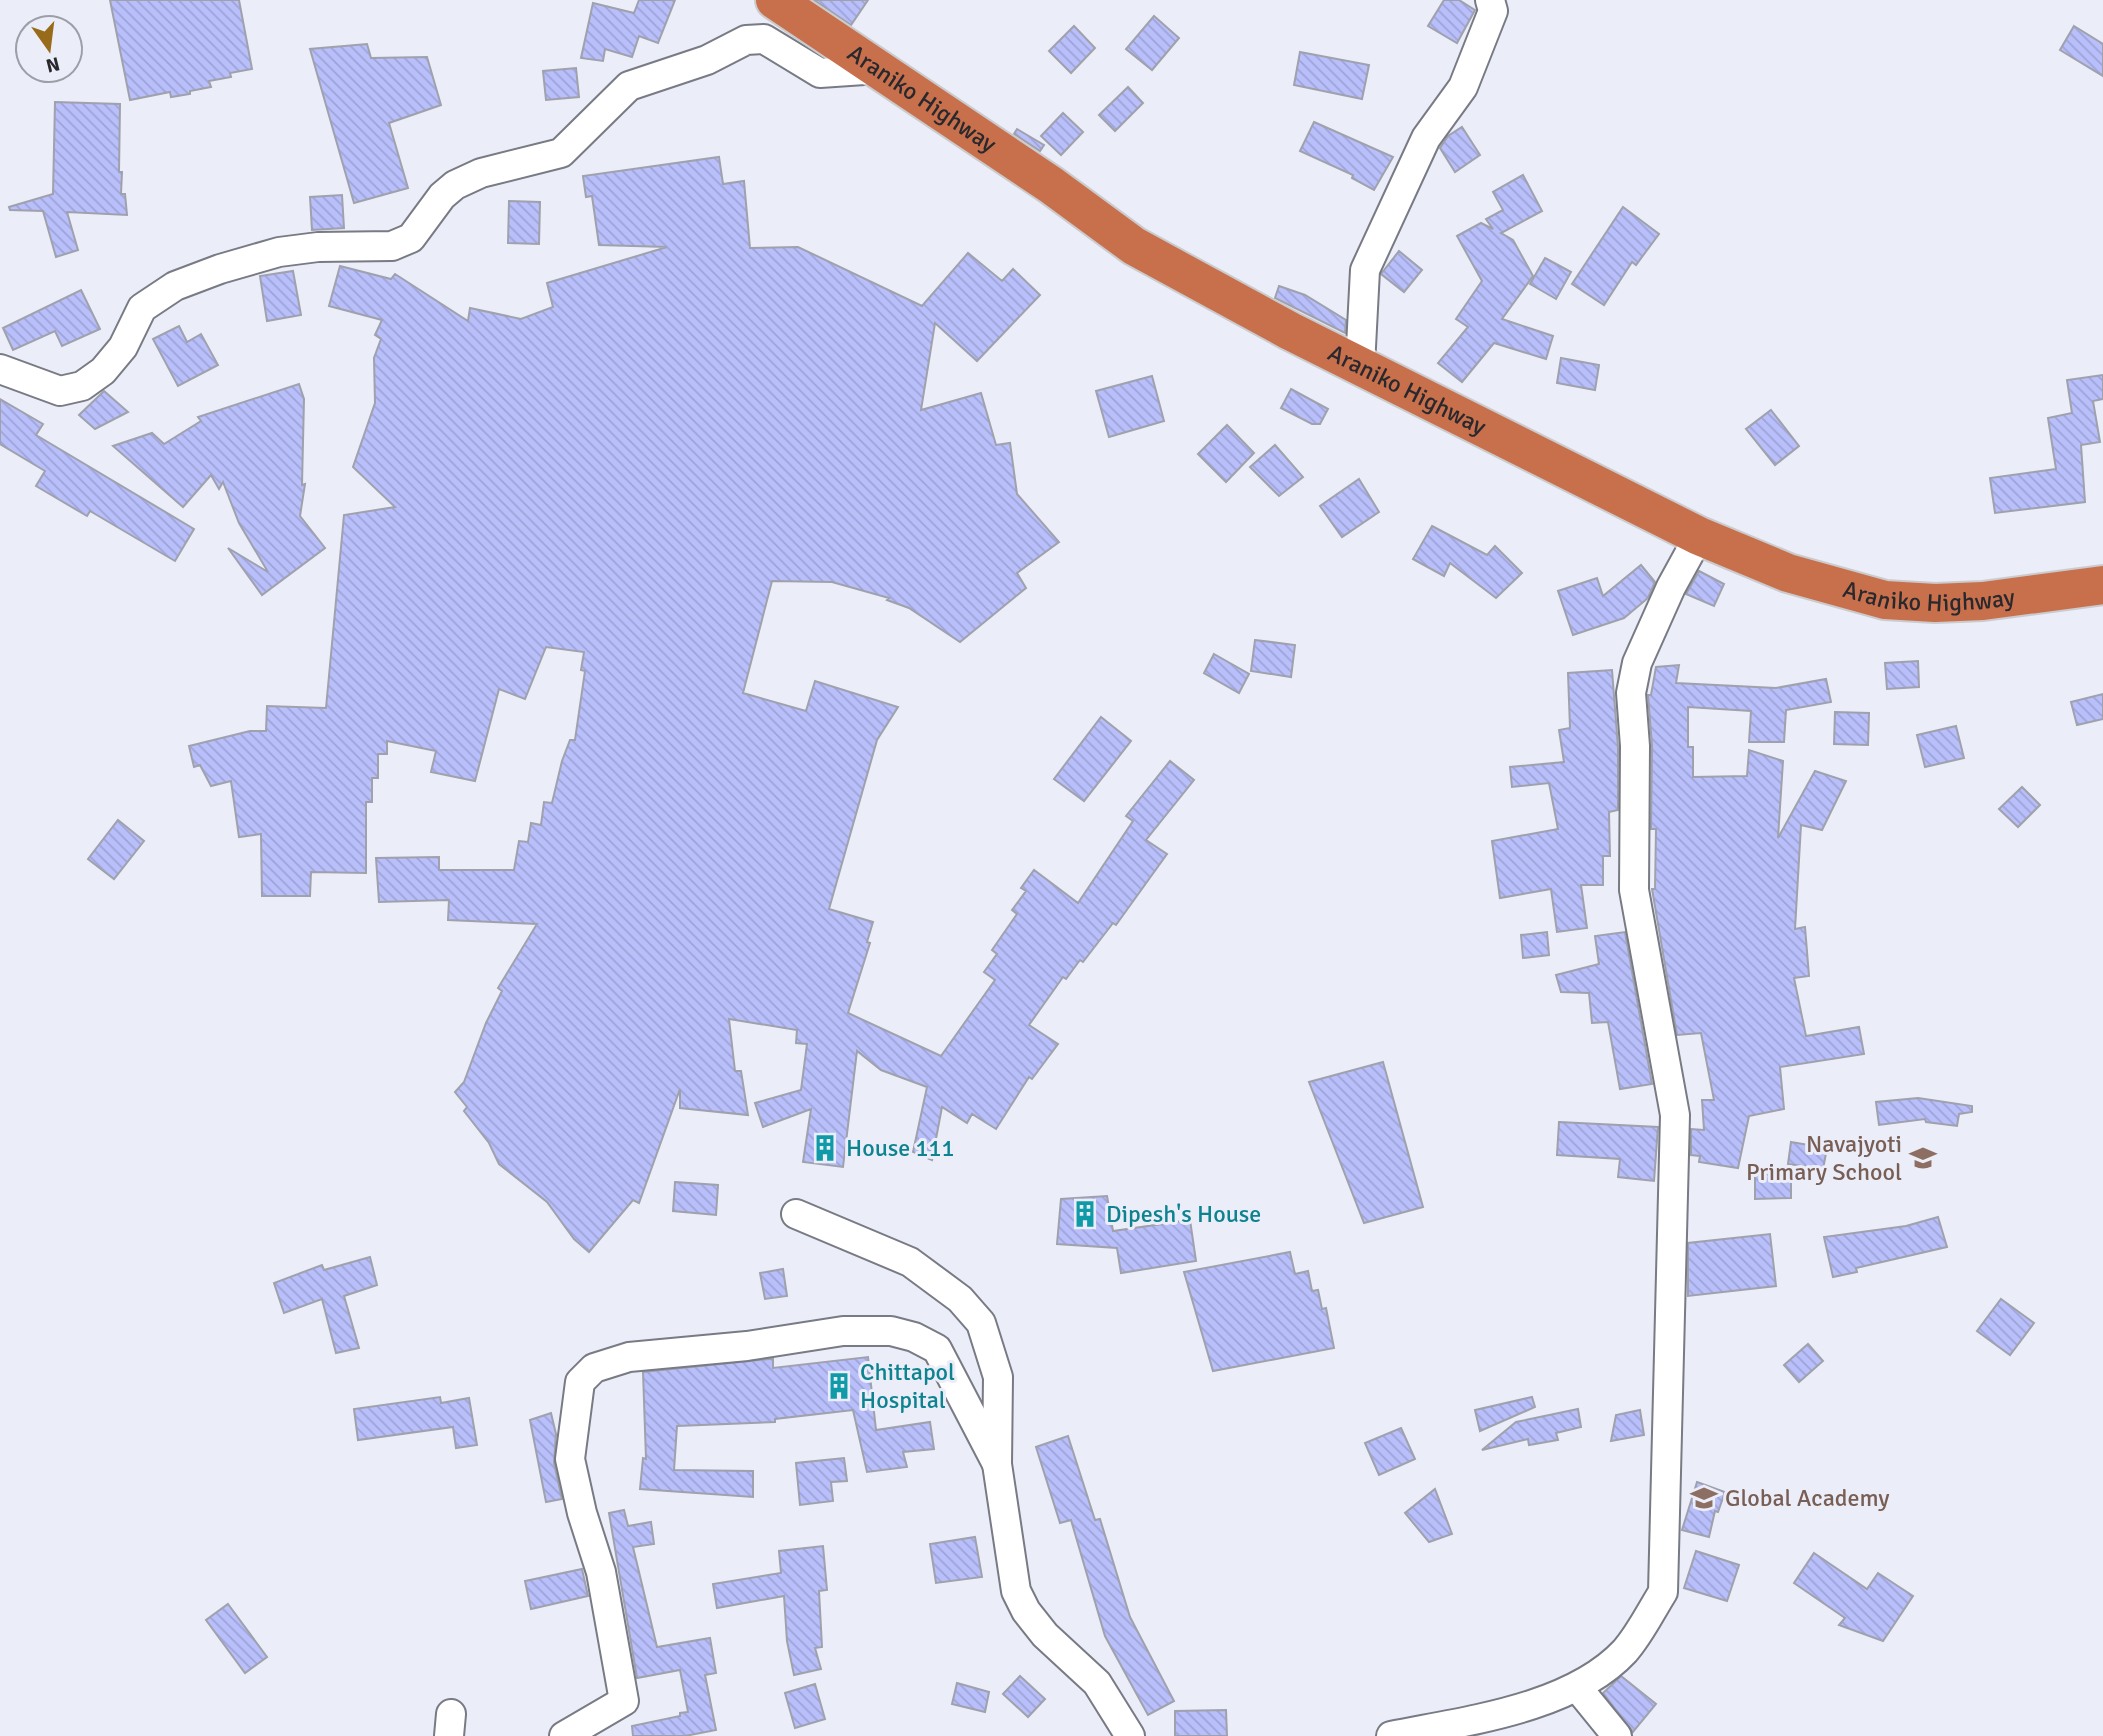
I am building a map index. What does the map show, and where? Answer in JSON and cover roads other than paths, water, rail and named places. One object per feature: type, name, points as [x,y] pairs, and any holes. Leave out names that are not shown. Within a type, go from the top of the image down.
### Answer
[{"type":"highway","name":"Araniko Highway","points":[[775,0],[1051,185],[1133,246],[1360,366],[1699,536],[1788,573],[1885,600],[1935,603],[1983,601],[2103,586]]},
{"type":"street","points":[[1360,366],[1365,270],[1426,138],[1463,87],[1493,11],[1490,0]]},
{"type":"street","points":[[0,369],[60,391],[82,386],[103,371],[123,347],[142,308],[175,286],[279,252],[318,247],[392,246],[411,238],[442,196],[455,186],[481,173],[561,153],[629,86],[707,60],[746,40],[764,39],[820,73],[879,69]]},
{"type":"street","points":[[1391,1736],[1488,1716],[1577,1687],[1625,1651],[1663,1592],[1675,1115],[1634,890],[1635,746],[1631,693],[1637,663],[1671,587],[1699,536]]},
{"type":"street","points":[[796,1214],[910,1262],[960,1299],[981,1323],[998,1377],[997,1464],[1016,1591],[1026,1611],[1045,1635],[1097,1683],[1130,1736]]},
{"type":"street","points":[[564,1736],[624,1701],[601,1572],[582,1513],[570,1459],[580,1382],[594,1368],[629,1357],[747,1346],[843,1331],[891,1331],[914,1337],[937,1349],[997,1464]]},
{"type":"street","points":[[1577,1687],[1617,1736]]},
{"type":"place","name":"House 111","points":[[825,1148]]},
{"type":"place","name":"Navajyoti Primary School","points":[[1923,1158]]},
{"type":"place","name":"Dipesh's House","points":[[1085,1214]]},
{"type":"place","name":"Chittapol Hospital","points":[[839,1386]]},
{"type":"place","name":"Global Academy","points":[[1704,1498]]}]
